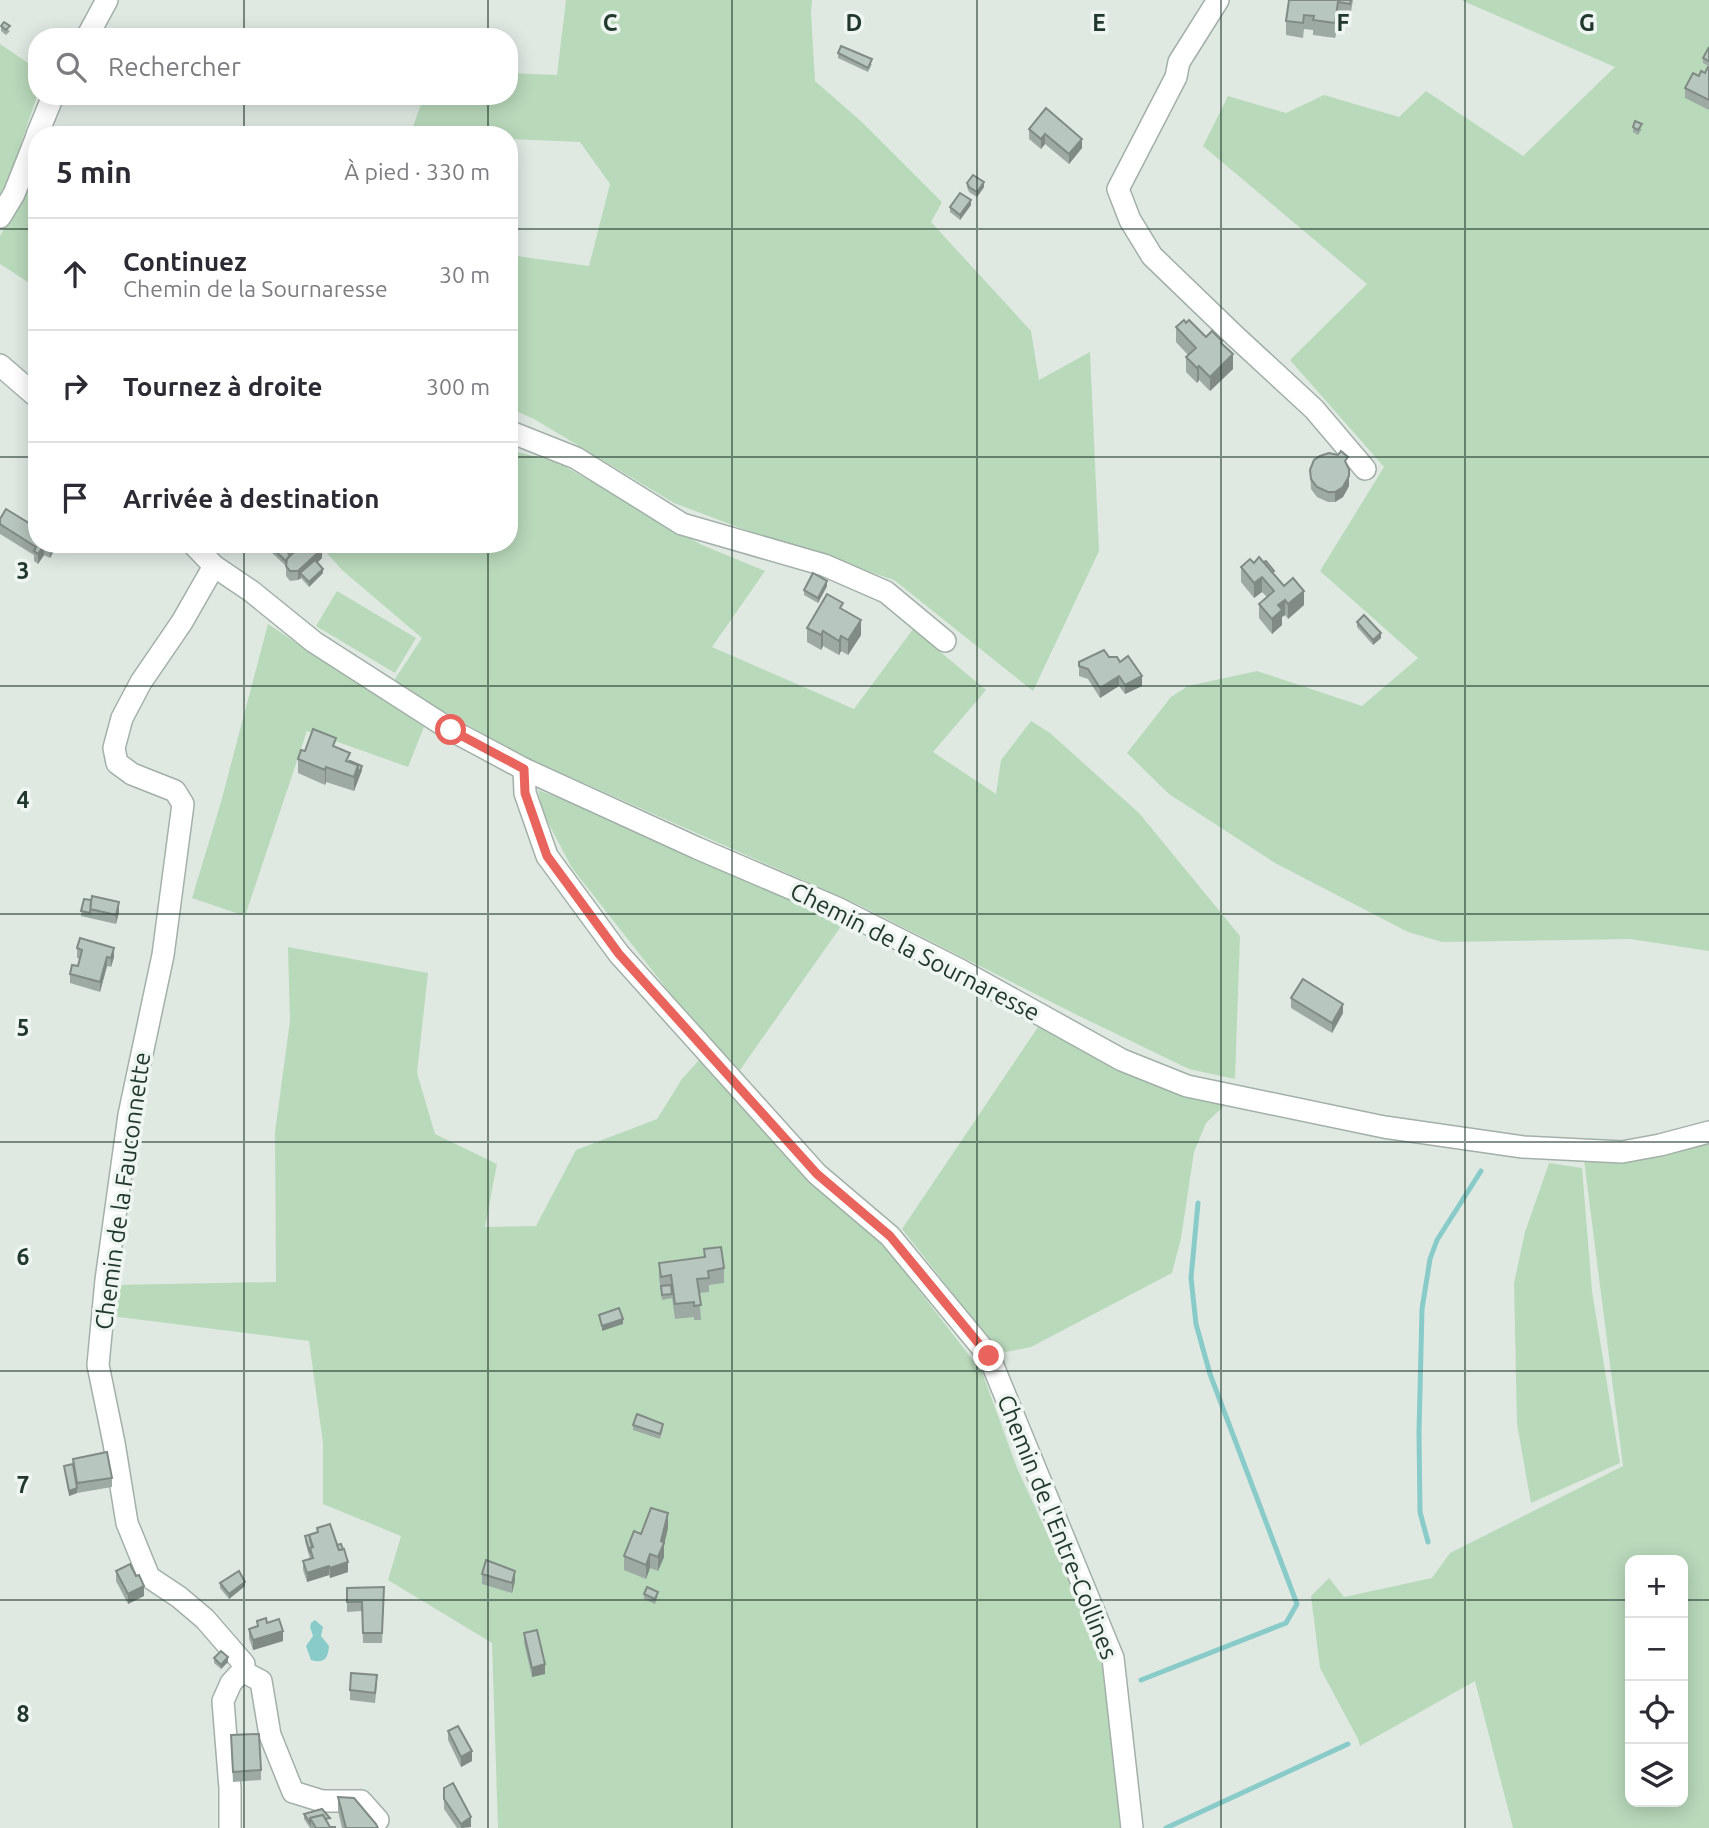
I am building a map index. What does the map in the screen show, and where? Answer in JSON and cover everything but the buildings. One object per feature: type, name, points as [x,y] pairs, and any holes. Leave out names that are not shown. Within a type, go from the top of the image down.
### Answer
[{"type":"street","points":[[92,28],[107,0]]},
{"type":"street","points":[[1218,0],[1179,62],[1177,77],[1118,189],[1130,220],[1152,256],[1314,409],[1365,469]]},
{"type":"street","points":[[41,126],[50,105]]},
{"type":"street","points":[[0,217],[14,194],[28,159]]},
{"type":"street","points":[[0,365],[28,389]]},
{"type":"street","points":[[518,435],[576,458],[682,524],[824,565],[886,592],[945,641]]},
{"type":"street","name":"Chemin de la Sournaresse","points":[[202,553],[214,566],[251,591],[314,642],[451,730],[524,769],[837,908],[960,970],[1122,1060],[1187,1086],[1384,1126],[1523,1147],[1622,1152],[1660,1146],[1709,1132]]},
{"type":"street","name":"Chemin de la Fauconnette","points":[[214,566],[182,622],[141,682],[122,718],[114,748],[117,763],[132,774],[175,791],[183,804],[163,956],[129,1115],[106,1280],[99,1365],[127,1523],[149,1577],[205,1619],[244,1664],[242,1671]]},
{"type":"street","name":"Chemin de l'Entre-Collines","points":[[524,769],[525,793],[547,856],[619,954],[817,1174],[890,1236],[989,1356],[1113,1658],[1132,1828]]},
{"type":"street","points":[[230,1828],[230,1788],[223,1701],[231,1683],[242,1671],[261,1681],[270,1735],[293,1792],[322,1801],[361,1801],[378,1820]]},
{"type":"green space","points":[[566,0],[812,0],[815,81],[863,123],[942,202],[931,222],[1031,331],[1039,380],[1090,352],[1099,551],[1033,691],[894,580],[674,503],[518,412],[518,256],[589,266],[610,184],[580,142],[518,139],[518,126],[413,126],[421,105],[518,105],[518,73],[557,75]]},
{"type":"green space","points":[[1461,0],[1709,0],[1709,951],[1630,939],[1442,942],[1408,932],[1275,863],[1169,794],[1127,753],[1171,697],[1188,686],[1257,671],[1362,706],[1418,658],[1320,571],[1384,467],[1290,360],[1367,284],[1203,146],[1228,96],[1286,113],[1324,95],[1399,117],[1426,91],[1523,156],[1615,67]]},
{"type":"green space","points":[[0,44],[28,63],[28,105],[34,105],[6,188],[0,197]]},
{"type":"green space","points":[[28,176],[28,282],[0,264],[0,236]]},
{"type":"green space","points":[[518,452],[557,462],[702,545],[765,571],[712,647],[854,709],[913,629],[986,690],[933,752],[996,794],[1001,760],[1031,721],[1050,733],[1139,813],[1240,936],[1235,1079],[1189,1069],[859,905],[516,753],[393,682],[422,638],[342,570],[327,553],[518,553]]},
{"type":"green space","points":[[337,591],[416,638],[395,673],[316,626]]},
{"type":"green space","points":[[268,624],[424,727],[408,767],[307,731],[245,916],[192,898],[221,802]]},
{"type":"green space","points":[[538,790],[614,819],[844,922],[740,1070],[706,1039],[572,868],[543,813]]},
{"type":"green space","points":[[288,947],[428,973],[417,1073],[435,1134],[497,1164],[485,1227],[536,1226],[576,1150],[657,1119],[682,1079],[699,1060],[884,1245],[982,1372],[1017,1468],[1097,1642],[1117,1738],[1125,1828],[498,1828],[492,1643],[388,1580],[401,1536],[323,1504],[323,1443],[309,1341],[111,1316],[115,1285],[276,1282],[275,1132],[290,1021]]},
{"type":"green space","points":[[1038,1027],[1176,1093],[1226,1104],[1206,1123],[1194,1152],[1181,1238],[1172,1273],[1031,1347],[1000,1353],[902,1229]]},
{"type":"green space","points":[[1709,1141],[1709,1828],[1513,1828],[1475,1681],[1360,1746],[1320,1668],[1311,1596],[1329,1578],[1344,1597],[1432,1578],[1450,1553],[1623,1466],[1584,1160]]},
{"type":"green space","points":[[1549,1163],[1582,1168],[1592,1291],[1620,1463],[1531,1503],[1517,1424],[1514,1283],[1525,1232]]},
{"type":"water","points":[[315,1620],[323,1627],[321,1636],[329,1646],[328,1654],[322,1661],[311,1660],[306,1646],[313,1636],[310,1627]]},
{"type":"waterway","points":[[1428,1542],[1420,1512],[1422,1309],[1430,1259],[1437,1240],[1481,1171]]},
{"type":"waterway","points":[[1141,1680],[1286,1623],[1297,1604],[1210,1374],[1196,1324],[1191,1278],[1198,1203]]},
{"type":"waterway","points":[[1166,1828],[1348,1744]]},
{"type":"route","points":[[451,730],[524,769],[525,793],[547,856],[619,954],[817,1174],[890,1236],[989,1356]]}]
